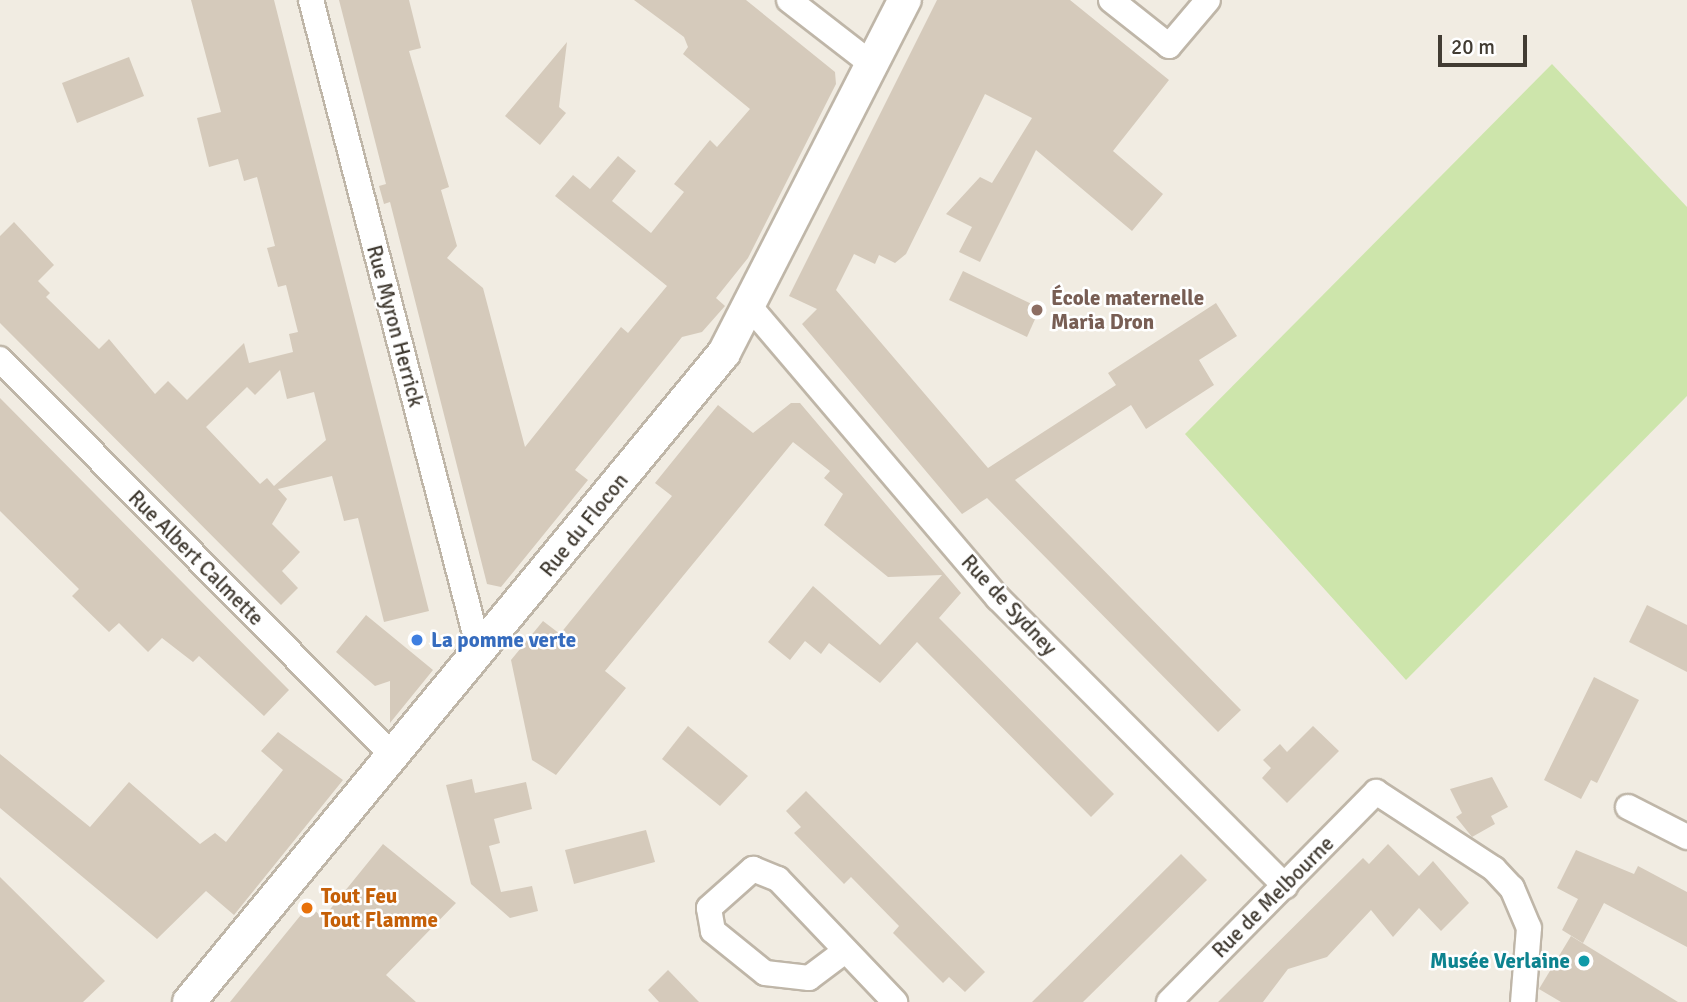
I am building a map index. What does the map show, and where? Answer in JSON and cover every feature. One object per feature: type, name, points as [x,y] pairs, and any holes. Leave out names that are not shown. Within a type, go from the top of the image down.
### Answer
[{"type":"street","name":"Rue Myron Herrick","points":[[311,0],[480,653]]},
{"type":"street","points":[[789,0],[874,66]]},
{"type":"street","name":"Rue du Flocon","points":[[189,1002],[480,653],[724,353],[751,308],[905,0]]},
{"type":"street","points":[[1111,0],[1169,46],[1208,0]]},
{"type":"street","name":"Rue de Sydney","points":[[751,308],[988,587],[1285,886]]},
{"type":"street","name":"Rue Albert Calmette","points":[[0,359],[393,756]]},
{"type":"street","name":"Rue de Melbourne","points":[[1169,1002],[1376,792],[1470,852],[1512,888],[1529,928],[1523,1002]]},
{"type":"street","points":[[1628,807],[1687,837]]},
{"type":"street","points":[[845,951],[809,978],[765,973],[713,931],[709,908],[753,869],[778,879],[895,1002]]},
{"type":"green space","points":[[1552,64],[1687,207],[1687,396],[1406,680],[1185,434]]},
{"type":"building","points":[[191,0],[274,0],[429,611],[384,622],[358,518],[344,521],[332,476],[278,489],[287,499],[272,524],[300,552],[282,571],[298,588],[281,605],[0,323],[0,236],[14,222],[54,265],[38,281],[50,293],[46,297],[99,349],[109,339],[155,394],[168,381],[187,400],[244,343],[249,363],[293,352],[289,334],[298,332],[286,285],[278,287],[267,248],[275,246],[257,177],[244,181],[238,159],[209,167],[197,118],[221,112]],"holes":[[[280,370],[287,399],[314,392],[326,440],[274,486],[267,478],[260,484],[206,427],[247,387],[255,395]]]},
{"type":"building","points":[[339,0],[409,0],[421,48],[409,51],[449,187],[441,190],[457,246],[447,258],[483,288],[525,447],[621,327],[628,333],[667,286],[555,196],[573,175],[590,189],[618,156],[636,171],[612,201],[651,233],[684,192],[674,184],[710,140],[717,147],[750,109],[683,54],[688,47],[684,37],[634,0],[746,0],[835,72],[836,84],[748,258],[716,298],[725,306],[702,332],[682,337],[575,470],[588,480],[501,587],[487,584],[390,202],[384,204],[379,186],[386,184]]},
{"type":"building","points":[[937,0],[1070,0],[1169,80],[1113,151],[1163,194],[1132,231],[1036,150],[980,262],[959,252],[972,227],[946,214],[980,177],[992,183],[1032,118],[985,94],[906,254],[895,263],[879,255],[875,264],[854,254],[836,290],[988,468],[1116,385],[1108,373],[1216,303],[1237,336],[1199,360],[1214,385],[1146,429],[1131,405],[1015,480],[1241,710],[1218,732],[987,498],[962,514],[802,324],[817,309],[789,296]]},
{"type":"building","points":[[567,42],[559,107],[566,113],[540,145],[505,116]]},
{"type":"building","points":[[129,57],[144,96],[77,123],[62,83]]},
{"type":"building","points":[[963,271],[1040,308],[1027,337],[949,300]]},
{"type":"building","points":[[0,398],[289,690],[264,716],[199,656],[193,662],[162,638],[148,652],[119,623],[109,632],[72,596],[79,589],[0,511]]},
{"type":"building","points":[[791,403],[800,403],[961,593],[939,618],[1114,794],[1091,817],[917,642],[880,683],[829,643],[821,654],[805,641],[790,660],[768,642],[813,586],[880,645],[942,575],[888,577],[824,525],[843,494],[824,478],[830,471],[793,442],[605,671],[626,688],[556,775],[532,760],[511,660],[543,621],[560,634],[672,496],[655,483],[718,405],[753,433]]},
{"type":"building","points":[[1647,605],[1687,625],[1687,672],[1629,642]]},
{"type":"building","points":[[366,615],[433,670],[390,723],[390,681],[375,686],[336,652]]},
{"type":"building","points":[[1594,677],[1639,700],[1597,783],[1591,780],[1581,799],[1544,780]]},
{"type":"building","points":[[688,726],[748,776],[720,806],[662,759]]},
{"type":"building","points":[[1313,726],[1339,751],[1287,803],[1262,778],[1271,768],[1263,760],[1280,744],[1287,752]]},
{"type":"building","points":[[278,732],[343,780],[234,915],[206,891],[157,939],[0,808],[0,754],[90,827],[129,782],[200,844],[215,833],[226,842],[283,770],[261,751]]},
{"type":"building","points":[[1492,777],[1508,807],[1491,816],[1495,824],[1472,837],[1456,817],[1462,813],[1450,789]]},
{"type":"building","points":[[472,779],[475,793],[526,782],[532,809],[494,819],[500,843],[489,846],[501,892],[532,886],[538,911],[510,918],[471,884],[446,785]]},
{"type":"building","points":[[806,791],[985,972],[965,992],[949,977],[943,983],[893,933],[899,926],[851,877],[844,884],[794,833],[801,827],[786,811]]},
{"type":"building","points":[[646,830],[655,862],[574,884],[565,850]]},
{"type":"building","points":[[383,844],[456,903],[386,975],[416,1002],[230,1002],[309,905],[323,918]]},
{"type":"building","points":[[1388,844],[1419,876],[1433,861],[1469,903],[1441,931],[1419,908],[1393,937],[1371,910],[1327,957],[1288,969],[1263,1002],[1218,1002],[1363,858],[1369,864]]},
{"type":"building","points":[[1576,850],[1634,874],[1638,866],[1687,892],[1687,947],[1604,903],[1583,943],[1562,930],[1578,899],[1557,888]]},
{"type":"building","points":[[1181,854],[1207,880],[1083,1002],[1032,1002]]},
{"type":"building","points":[[0,877],[105,981],[83,1002],[0,1002]]},
{"type":"building","name":"Musée Verlaine","points":[[1571,936],[1678,1002],[1561,1002],[1539,989]]},
{"type":"building","points":[[668,970],[699,1002],[659,1002],[648,990]]},
{"type":"place","name":"École maternelle Maria Dron","points":[[1037,310]]},
{"type":"place","name":"La pomme verte","points":[[417,640]]},
{"type":"place","name":"Tout Feu Tout Flamme","points":[[307,908]]},
{"type":"place","name":"Musée Verlaine","points":[[1584,961]]}]
